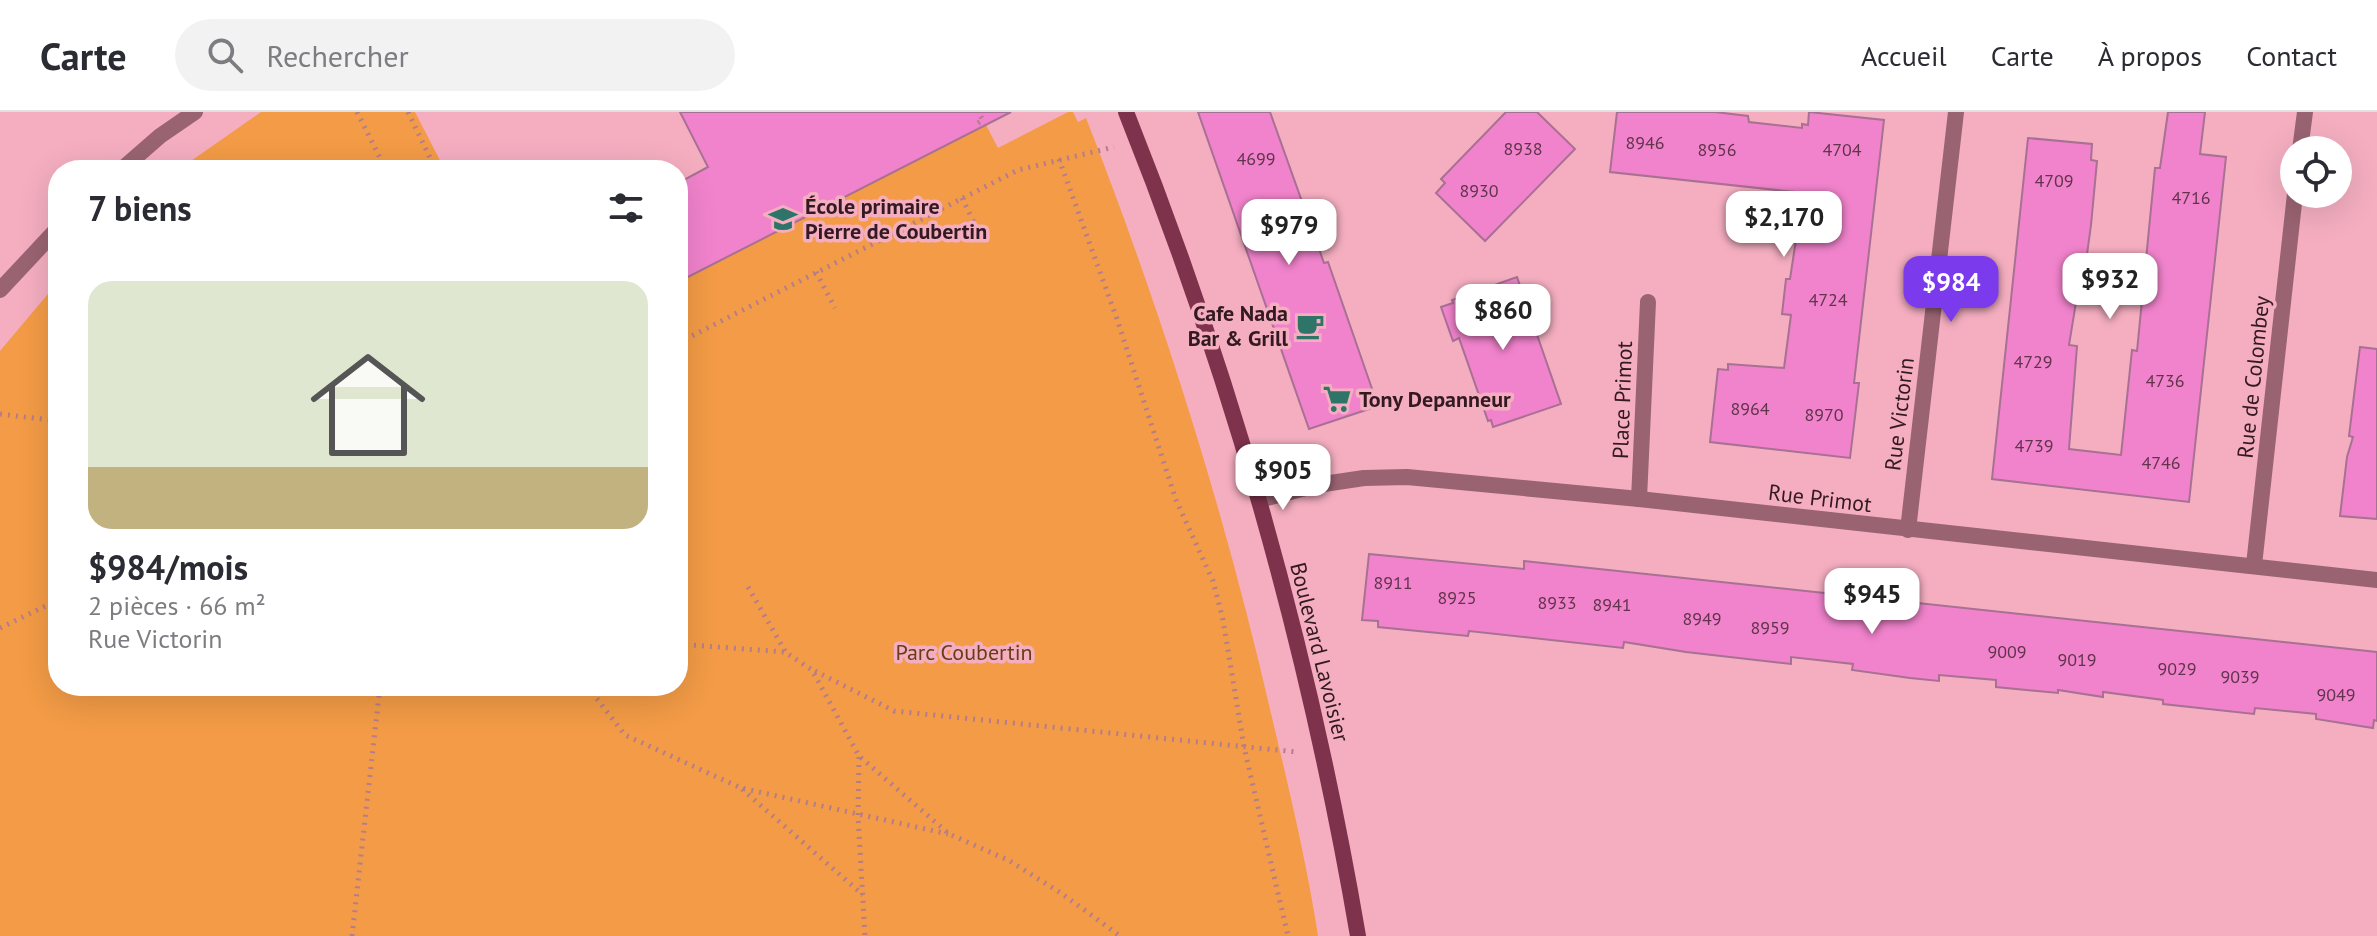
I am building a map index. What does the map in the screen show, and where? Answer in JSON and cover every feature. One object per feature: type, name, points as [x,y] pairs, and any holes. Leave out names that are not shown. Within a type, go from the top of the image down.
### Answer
[{"type":"street","points":[[132,160],[195,112]]},
{"type":"street","name":"Boulevard Lavoisier","points":[[1126,112],[1191,282],[1259,500],[1322,755],[1358,936]]},
{"type":"street","name":"Rue Victorin","points":[[1908,530],[1956,112]]},
{"type":"street","points":[[2302,136],[2305,112]]},
{"type":"street","name":"Rue de Colombey","points":[[2254,565],[2293,208]]},
{"type":"street","points":[[0,290],[48,239]]},
{"type":"street","name":"Place Primot","points":[[1639,499],[1648,302]]},
{"type":"street","name":"Rue Primot","points":[[1259,500],[1317,485],[1364,478],[1407,477],[1639,499],[2377,580]]},
{"type":"path","points":[[357,112],[381,160]]},
{"type":"path","points":[[408,112],[431,160]]},
{"type":"path","points":[[978,112],[983,120],[978,123]]},
{"type":"path","points":[[688,338],[1018,170],[1138,141]]},
{"type":"path","points":[[1059,159],[1117,319],[1176,500],[1213,581],[1223,620],[1244,747],[1288,936]]},
{"type":"path","points":[[962,198],[979,233]]},
{"type":"path","points":[[816,272],[835,308]]},
{"type":"path","points":[[0,414],[48,420]]},
{"type":"path","points":[[748,587],[785,652],[812,670],[894,711],[1322,755]]},
{"type":"path","points":[[0,628],[48,605]]},
{"type":"path","points":[[688,645],[785,652]]},
{"type":"path","points":[[812,670],[859,756],[949,834]]},
{"type":"path","points":[[352,936],[379,696]]},
{"type":"path","points":[[595,696],[625,735],[741,788],[949,834],[1008,860],[1061,893],[1120,936]]},
{"type":"path","points":[[859,756],[858,816],[865,936]]},
{"type":"path","points":[[741,788],[863,895]]},
{"type":"green space","points":[[261,112],[415,112],[440,160],[192,160]]},
{"type":"green space","name":"Parc Coubertin","points":[[1068,112],[1073,112],[1078,122],[1086,118],[1167,341],[1235,568],[1298,829],[1318,936],[0,936],[0,351],[48,294],[48,696],[688,696],[688,277],[986,125],[998,148]]},
{"type":"building","points":[[680,112],[1011,112],[688,277],[688,178],[708,167]]},
{"type":"building","points":[[1198,112],[1270,112],[1324,263],[1328,262],[1378,406],[1309,429]]},
{"type":"building","points":[[1506,112],[1537,112],[1575,149],[1485,241],[1436,193],[1445,183],[1441,179]]},
{"type":"building","points":[[1617,112],[1715,112],[1748,116],[1749,122],[1802,128],[1802,124],[1808,125],[1809,112],[1884,120],[1854,383],[1859,383],[1850,458],[1710,442],[1718,369],[1728,370],[1728,364],[1784,368],[1791,315],[1782,314],[1798,226],[1791,225],[1795,192],[1610,172]]},
{"type":"building","points":[[2168,112],[2205,112],[2200,154],[2226,157],[2189,502],[1992,479],[2028,138],[2092,144],[2091,160],[2097,161],[2083,284],[2079,284],[2069,345],[2077,346],[2069,449],[2121,455],[2132,350],[2137,351],[2155,168],[2160,168]]},
{"type":"building","points":[[1517,277],[1561,404],[1493,427],[1491,420],[1488,421],[1459,338],[1453,341],[1441,307],[1453,303],[1452,300]]},
{"type":"building","points":[[2360,347],[2377,349],[2377,519],[2340,516],[2347,457],[2353,437],[2349,436]]},
{"type":"building","points":[[1369,554],[1524,569],[1524,561],[2377,652],[2377,721],[2374,720],[2373,728],[2316,719],[2316,714],[2255,708],[2254,714],[2163,704],[2163,700],[2103,692],[2103,697],[2058,690],[2058,693],[1996,687],[1996,680],[1939,675],[1939,681],[1910,678],[1852,670],[1853,664],[1791,657],[1791,664],[1624,642],[1623,648],[1469,631],[1468,636],[1378,627],[1378,621],[1362,620]]},
{"type":"place","name":"École primaire Pierre de Coubertin","points":[[783,219]]},
{"type":"place","name":"Cafe Nada Bar & Grill","points":[[1310,326]]},
{"type":"place","name":"Tony Depanneur","points":[[1337,399]]}]
